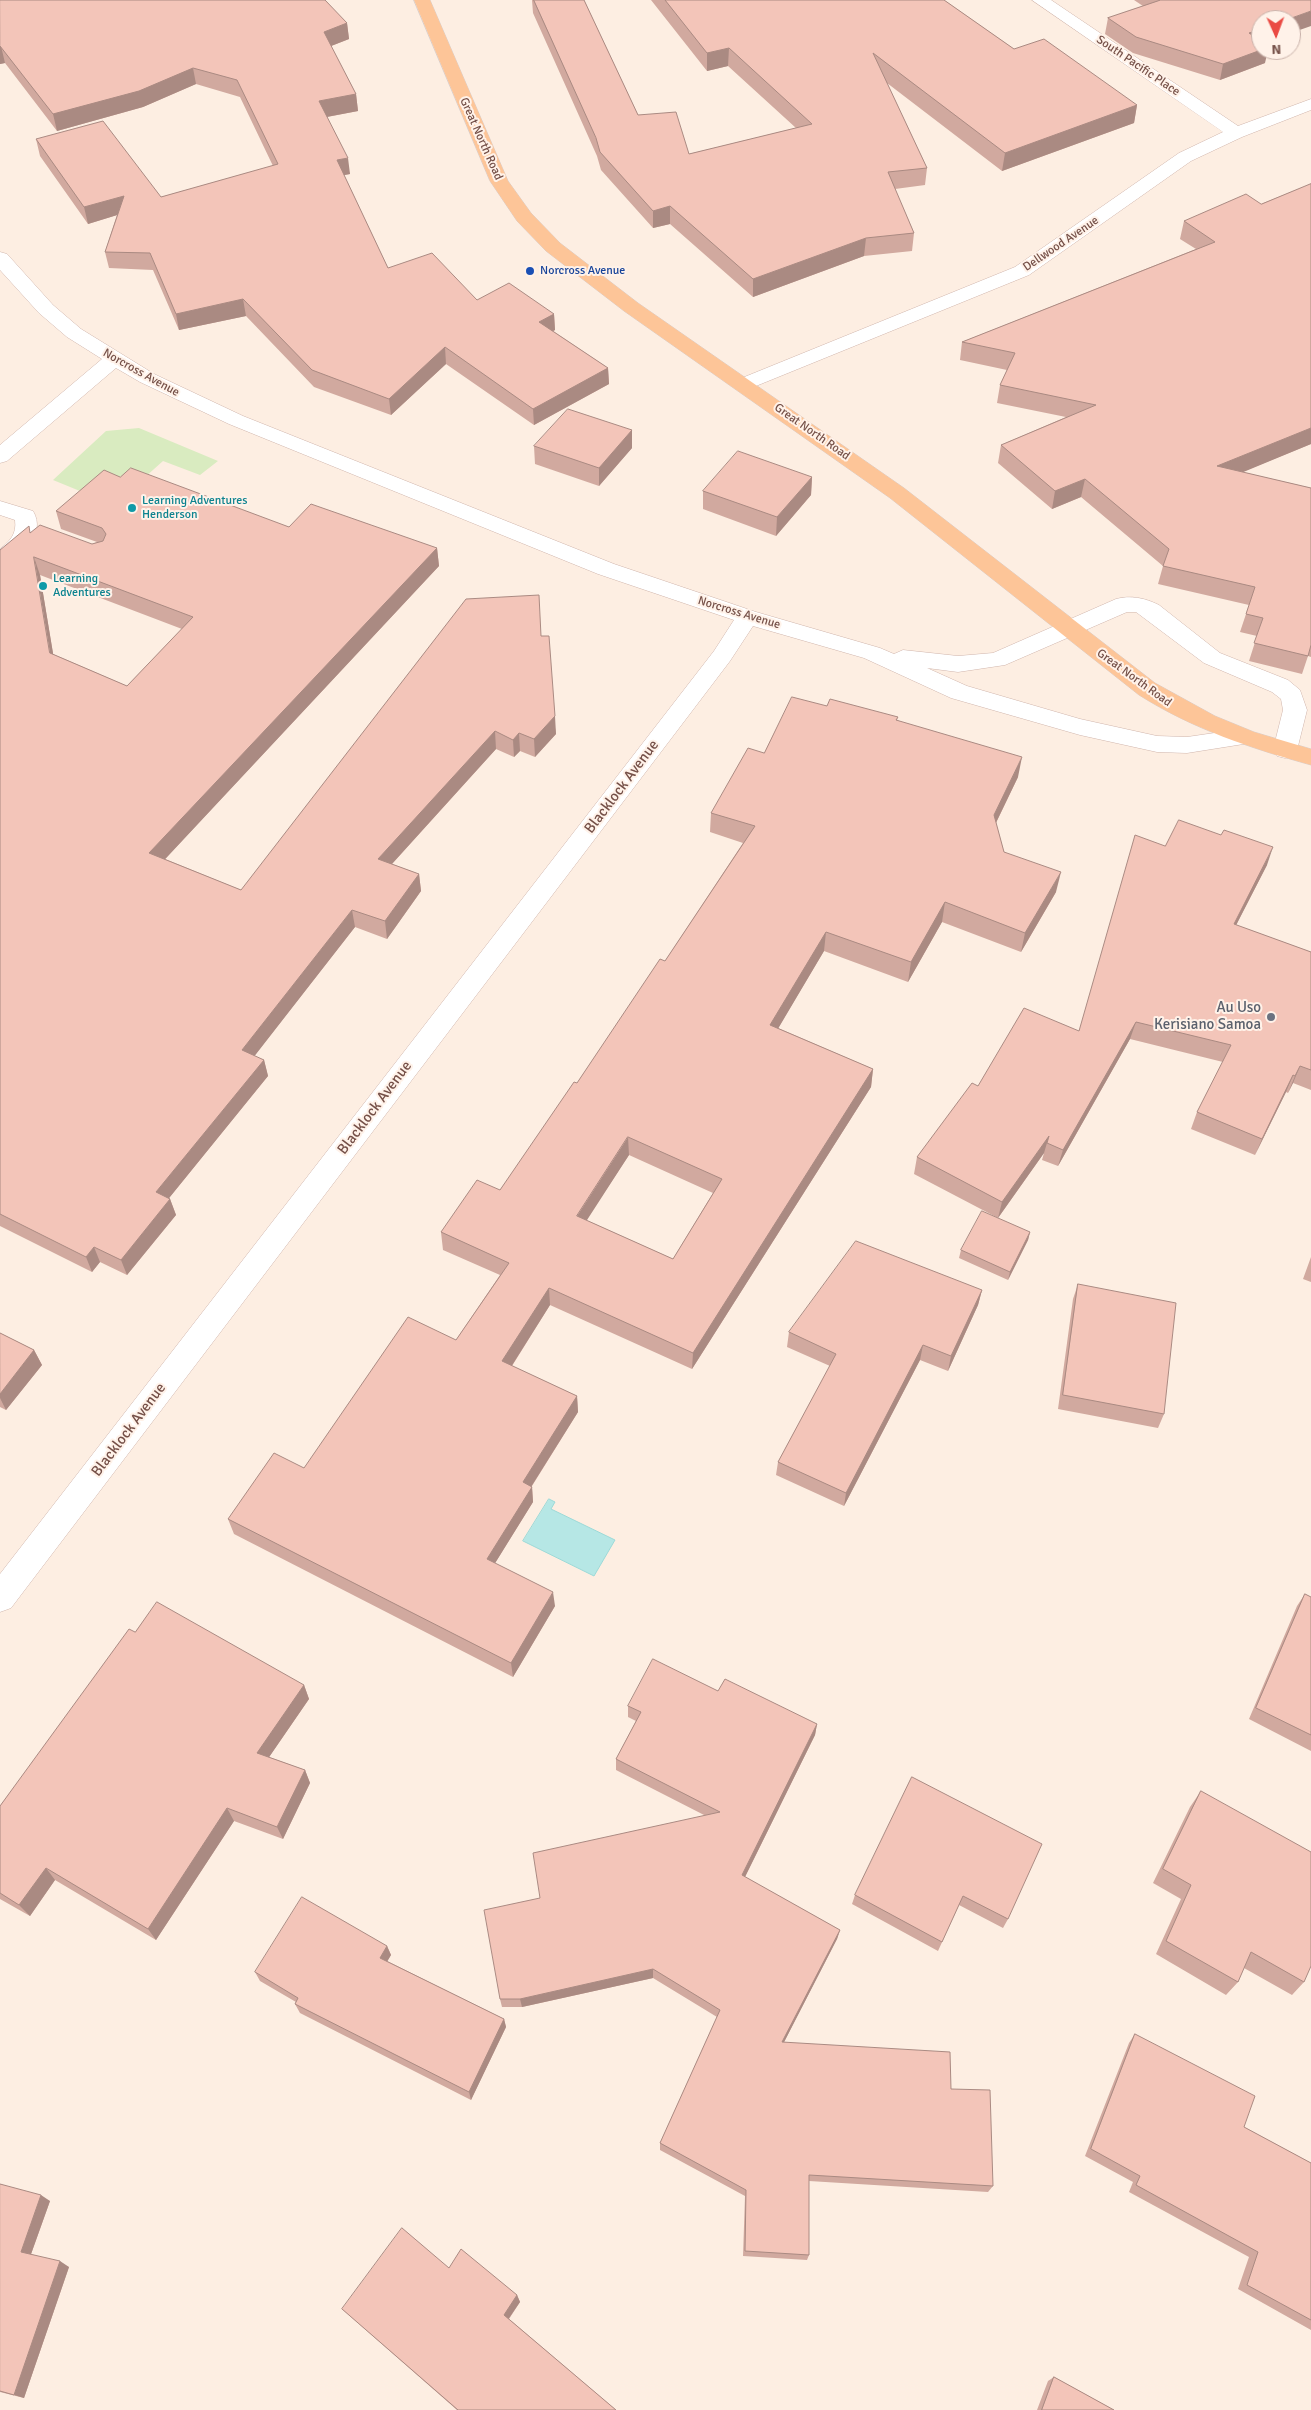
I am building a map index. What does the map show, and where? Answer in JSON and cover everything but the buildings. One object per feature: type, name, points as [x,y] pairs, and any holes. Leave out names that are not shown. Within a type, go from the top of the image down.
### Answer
[{"type":"main road","name":"Great North Road","points":[[422,0],[499,181],[524,217],[552,247],[631,307],[744,384],[897,493],[1147,689],[1177,709],[1211,726],[1311,757]]},
{"type":"street","name":"South Pacific Place","points":[[1040,0],[1236,133]]},
{"type":"street","name":"Dellwood Avenue","points":[[744,384],[1022,271],[1185,157],[1236,133],[1311,104]]},
{"type":"street","name":"Norcross Avenue","points":[[0,258],[46,308],[74,333],[114,359],[186,398],[236,420],[606,569],[748,617],[872,653],[959,692],[1080,727],[1157,744],[1187,745],[1242,737]]},
{"type":"street","points":[[0,456],[114,359]]},
{"type":"street","points":[[0,508],[25,516],[37,530],[25,537],[0,561]]},
{"type":"street","name":"Norcross Avenue","points":[[872,653],[943,662],[980,663],[1017,652],[1124,604],[1140,605],[1151,610],[1212,658],[1280,686],[1292,696],[1295,710],[1285,750]]},
{"type":"street","name":"Blacklock Avenue","points":[[0,1598],[722,656],[748,617]]},
{"type":"green space","points":[[139,428],[218,461],[200,475],[163,461],[125,495],[97,498],[53,480],[106,431]]},
{"type":"water","points":[[549,1499],[555,1502],[551,1509],[615,1540],[594,1576],[523,1541]]},
{"type":"place","name":"Norcross Avenue","points":[[530,271]]},
{"type":"place","name":"Learning Adventures Henderson","points":[[132,508]]},
{"type":"place","name":"Learning Adventures","points":[[43,586]]},
{"type":"place","name":"Au Uso Kerisiano Samoa","points":[[1271,1017]]}]
